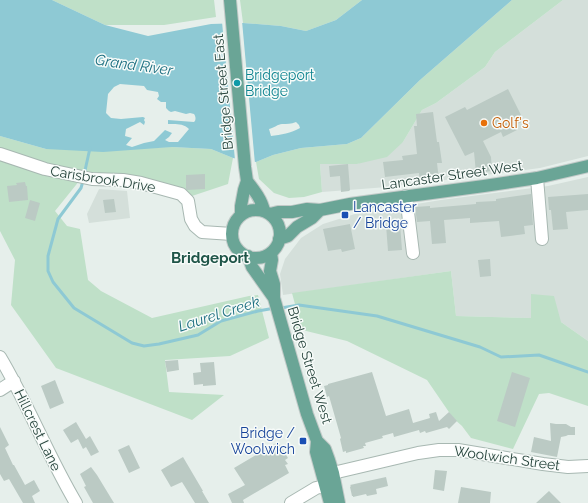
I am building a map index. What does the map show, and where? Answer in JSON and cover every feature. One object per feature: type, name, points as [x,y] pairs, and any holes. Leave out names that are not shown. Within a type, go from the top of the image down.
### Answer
[{"type":"main road","name":"Bridge Street East","points":[[230,0],[247,181],[241,206],[241,215]]},
{"type":"main road","name":"Lancaster Street West","points":[[267,213],[292,212],[307,209],[320,210],[350,204],[484,186],[537,178],[588,166]]},
{"type":"main road","name":"Bridge Street East","points":[[247,181],[262,202],[267,213]]},
{"type":"main road","points":[[252,210],[258,210],[267,213],[277,223],[279,228],[279,239],[274,249],[270,253],[260,257],[248,256],[237,247],[233,241],[232,234],[234,223],[241,215],[252,210]]},
{"type":"main road","name":"Lancaster Street West","points":[[279,239],[288,236],[297,227],[312,218],[320,210]]},
{"type":"main road","name":"Bridge Street West","points":[[270,253],[272,260],[270,271],[274,284],[274,298],[280,320],[307,414],[317,440],[325,449],[333,473],[339,503]]},
{"type":"main road","name":"Bridge Street West","points":[[248,256],[252,267],[274,298]]},
{"type":"main road","name":"Bridge Street West","points":[[317,440],[316,452],[330,503]]},
{"type":"street","name":"Carisbrook Drive","points":[[0,154],[45,169],[92,179],[122,180],[141,183],[181,194],[188,201],[191,219],[195,226],[202,232],[232,234]]},
{"type":"street","points":[[537,178],[542,239]]},
{"type":"street","points":[[406,196],[412,253]]},
{"type":"street","name":"Hillcrest Lane","points":[[0,357],[76,503]]},
{"type":"street","points":[[0,390],[14,382]]},
{"type":"street","name":"Woolwich Street","points":[[333,473],[418,453],[439,450],[458,450],[568,467],[588,466]]},
{"type":"street","points":[[291,503],[316,488],[325,486]]},
{"type":"shaded area","points":[[563,0],[588,0],[588,156],[540,168],[387,187],[322,192],[320,164],[357,164],[403,142],[422,110],[436,103],[485,67],[495,52]]},
{"type":"shaded area","points":[[588,177],[588,341],[561,322],[531,318],[456,316],[451,271],[283,295],[280,274],[285,259],[301,238],[323,224],[355,214],[441,200],[548,186]]},
{"type":"shaded area","points":[[99,189],[127,191],[130,218],[89,223],[87,214]]},
{"type":"green space","points":[[52,0],[214,0],[216,17],[164,25],[105,25]]},
{"type":"green space","points":[[240,0],[362,0],[336,20],[306,31],[281,26],[243,23]]},
{"type":"green space","points":[[512,0],[563,0],[495,52],[485,67],[436,103],[422,110],[403,142],[387,157],[357,164],[320,164],[322,192],[304,197],[289,198],[274,193],[259,179],[256,162],[273,155],[301,148],[347,144],[361,138],[420,80]]},
{"type":"green space","points":[[0,136],[46,149],[172,147],[211,149],[233,158],[228,184],[189,197],[156,181],[56,167],[0,151]]},
{"type":"green space","points":[[0,158],[80,180],[55,211],[67,226],[80,229],[88,280],[101,291],[152,318],[258,295],[269,338],[230,356],[165,360],[169,392],[224,395],[192,420],[56,368],[11,305],[15,260],[0,231]]},
{"type":"green space","points":[[451,271],[456,316],[531,318],[531,294],[554,296],[561,322],[588,341],[588,406],[549,393],[539,394],[513,449],[471,438],[462,426],[453,418],[427,380],[347,341],[294,328],[296,308],[292,293]]},
{"type":"water","name":"Grand River","points":[[0,0],[52,0],[105,25],[148,36],[211,24],[243,23],[281,26],[306,31],[336,20],[362,0],[512,0],[420,80],[361,138],[347,144],[301,148],[273,155],[256,162],[233,158],[211,149],[172,147],[103,152],[46,149],[0,136]],"holes":[[[120,84],[144,86],[147,90],[158,92],[159,96],[157,99],[161,102],[166,102],[166,108],[169,111],[194,114],[195,120],[194,122],[168,120],[168,124],[182,125],[189,129],[178,142],[169,142],[165,140],[172,133],[165,130],[154,141],[132,147],[126,145],[132,138],[125,136],[126,129],[140,122],[144,125],[145,118],[111,118],[106,113],[108,94],[114,87]],[[296,122],[300,128],[286,134],[271,136],[269,129],[280,124]]]},
{"type":"pier","name":"Bridgeport Bridge","points":[[242,21],[255,164],[235,160],[222,22]]},
{"type":"building","name":"Golf's","points":[[508,89],[524,121],[515,125],[517,130],[503,137],[501,132],[483,141],[491,157],[492,171],[476,173],[474,152],[465,156],[445,117],[465,107],[467,110]]},
{"type":"building","points":[[433,112],[437,142],[439,142],[442,163],[437,163],[439,180],[420,182],[419,173],[385,177],[383,162],[403,160],[402,156],[417,154],[414,126],[417,126],[416,114]]},
{"type":"building","points":[[348,164],[350,190],[341,192],[340,176],[330,177],[329,166]]},
{"type":"building","points":[[205,174],[205,189],[186,189],[186,175]]},
{"type":"building","points":[[25,182],[27,186],[28,200],[9,202],[7,186]]},
{"type":"building","points":[[531,194],[533,225],[524,226],[525,234],[501,237],[499,221],[470,223],[470,218],[444,220],[446,243],[432,244],[430,221],[417,222],[415,207],[430,206],[430,208],[476,204],[476,202],[496,201],[496,199]]},
{"type":"building","points":[[588,194],[588,210],[566,212],[568,229],[553,230],[548,197]]},
{"type":"building","points":[[114,199],[116,212],[105,213],[103,200]]},
{"type":"building","points":[[30,200],[40,203],[35,221],[25,218]]},
{"type":"building","points":[[350,224],[355,249],[342,252],[341,249],[328,251],[323,229]]},
{"type":"building","points":[[400,224],[402,250],[388,251],[386,225]]},
{"type":"building","points":[[490,259],[491,276],[480,277],[478,260]]},
{"type":"building","points":[[178,360],[179,370],[167,372],[165,361]]},
{"type":"building","points":[[214,362],[216,385],[194,385],[193,373],[201,372],[200,363]]},
{"type":"building","points":[[372,372],[386,416],[409,409],[413,423],[430,418],[429,414],[436,412],[439,421],[449,412],[457,421],[449,429],[447,427],[426,433],[425,431],[420,433],[419,430],[394,437],[393,433],[382,436],[383,438],[365,443],[366,446],[363,446],[364,448],[346,453],[346,451],[343,452],[341,438],[329,396],[327,397],[324,386]]},
{"type":"building","points":[[512,372],[530,378],[515,427],[497,421]]},
{"type":"building","points":[[55,380],[64,403],[50,409],[41,386]]},
{"type":"building","points":[[76,422],[86,439],[90,436],[99,452],[91,456],[86,447],[83,449],[78,439],[71,443],[63,430]]},
{"type":"building","points":[[550,423],[566,424],[571,427],[575,427],[575,435],[561,437],[557,457],[531,452],[534,437],[551,441]]},
{"type":"building","points":[[0,427],[9,445],[5,448],[25,485],[34,480],[40,491],[32,496],[35,503],[23,503],[9,479],[4,481],[0,474]]},
{"type":"building","points":[[278,442],[288,458],[285,460],[288,464],[285,465],[289,473],[243,500],[244,503],[232,503],[228,494],[245,485],[234,468]]},
{"type":"building","points":[[129,445],[140,468],[129,473],[118,450]]},
{"type":"building","points":[[183,457],[209,503],[195,503],[182,482],[171,487],[161,470]]},
{"type":"building","points":[[91,467],[114,503],[93,503],[84,487],[86,486],[80,474]]},
{"type":"building","points":[[435,470],[447,471],[444,491],[433,489]]},
{"type":"building","points":[[386,477],[388,486],[376,489],[377,494],[352,496],[350,485]]},
{"type":"building","points":[[461,487],[491,492],[490,503],[458,503]]},
{"type":"building","points":[[549,491],[561,503],[536,503]]},
{"type":"waterway","name":"Laurel Creek","points":[[84,175],[90,148]]},
{"type":"waterway","name":"Laurel Creek","points":[[83,181],[81,188],[58,219],[48,256],[48,271],[53,282],[74,308],[132,343],[144,346],[198,335],[221,321],[275,308]]},
{"type":"waterway","name":"Laurel Creek","points":[[281,308],[299,305],[377,316],[480,347],[501,357],[539,355],[588,372]]},
{"type":"place","name":"Bridgeport Bridge","points":[[237,83]]},
{"type":"place","name":"Golf's","points":[[484,123]]},
{"type":"place","name":"Lancaster / Bridge","points":[[345,215]]},
{"type":"place","name":"Bridge / Woolwich","points":[[303,441]]},
{"type":"district","name":"Bridgeport","points":[[210,258]]}]
